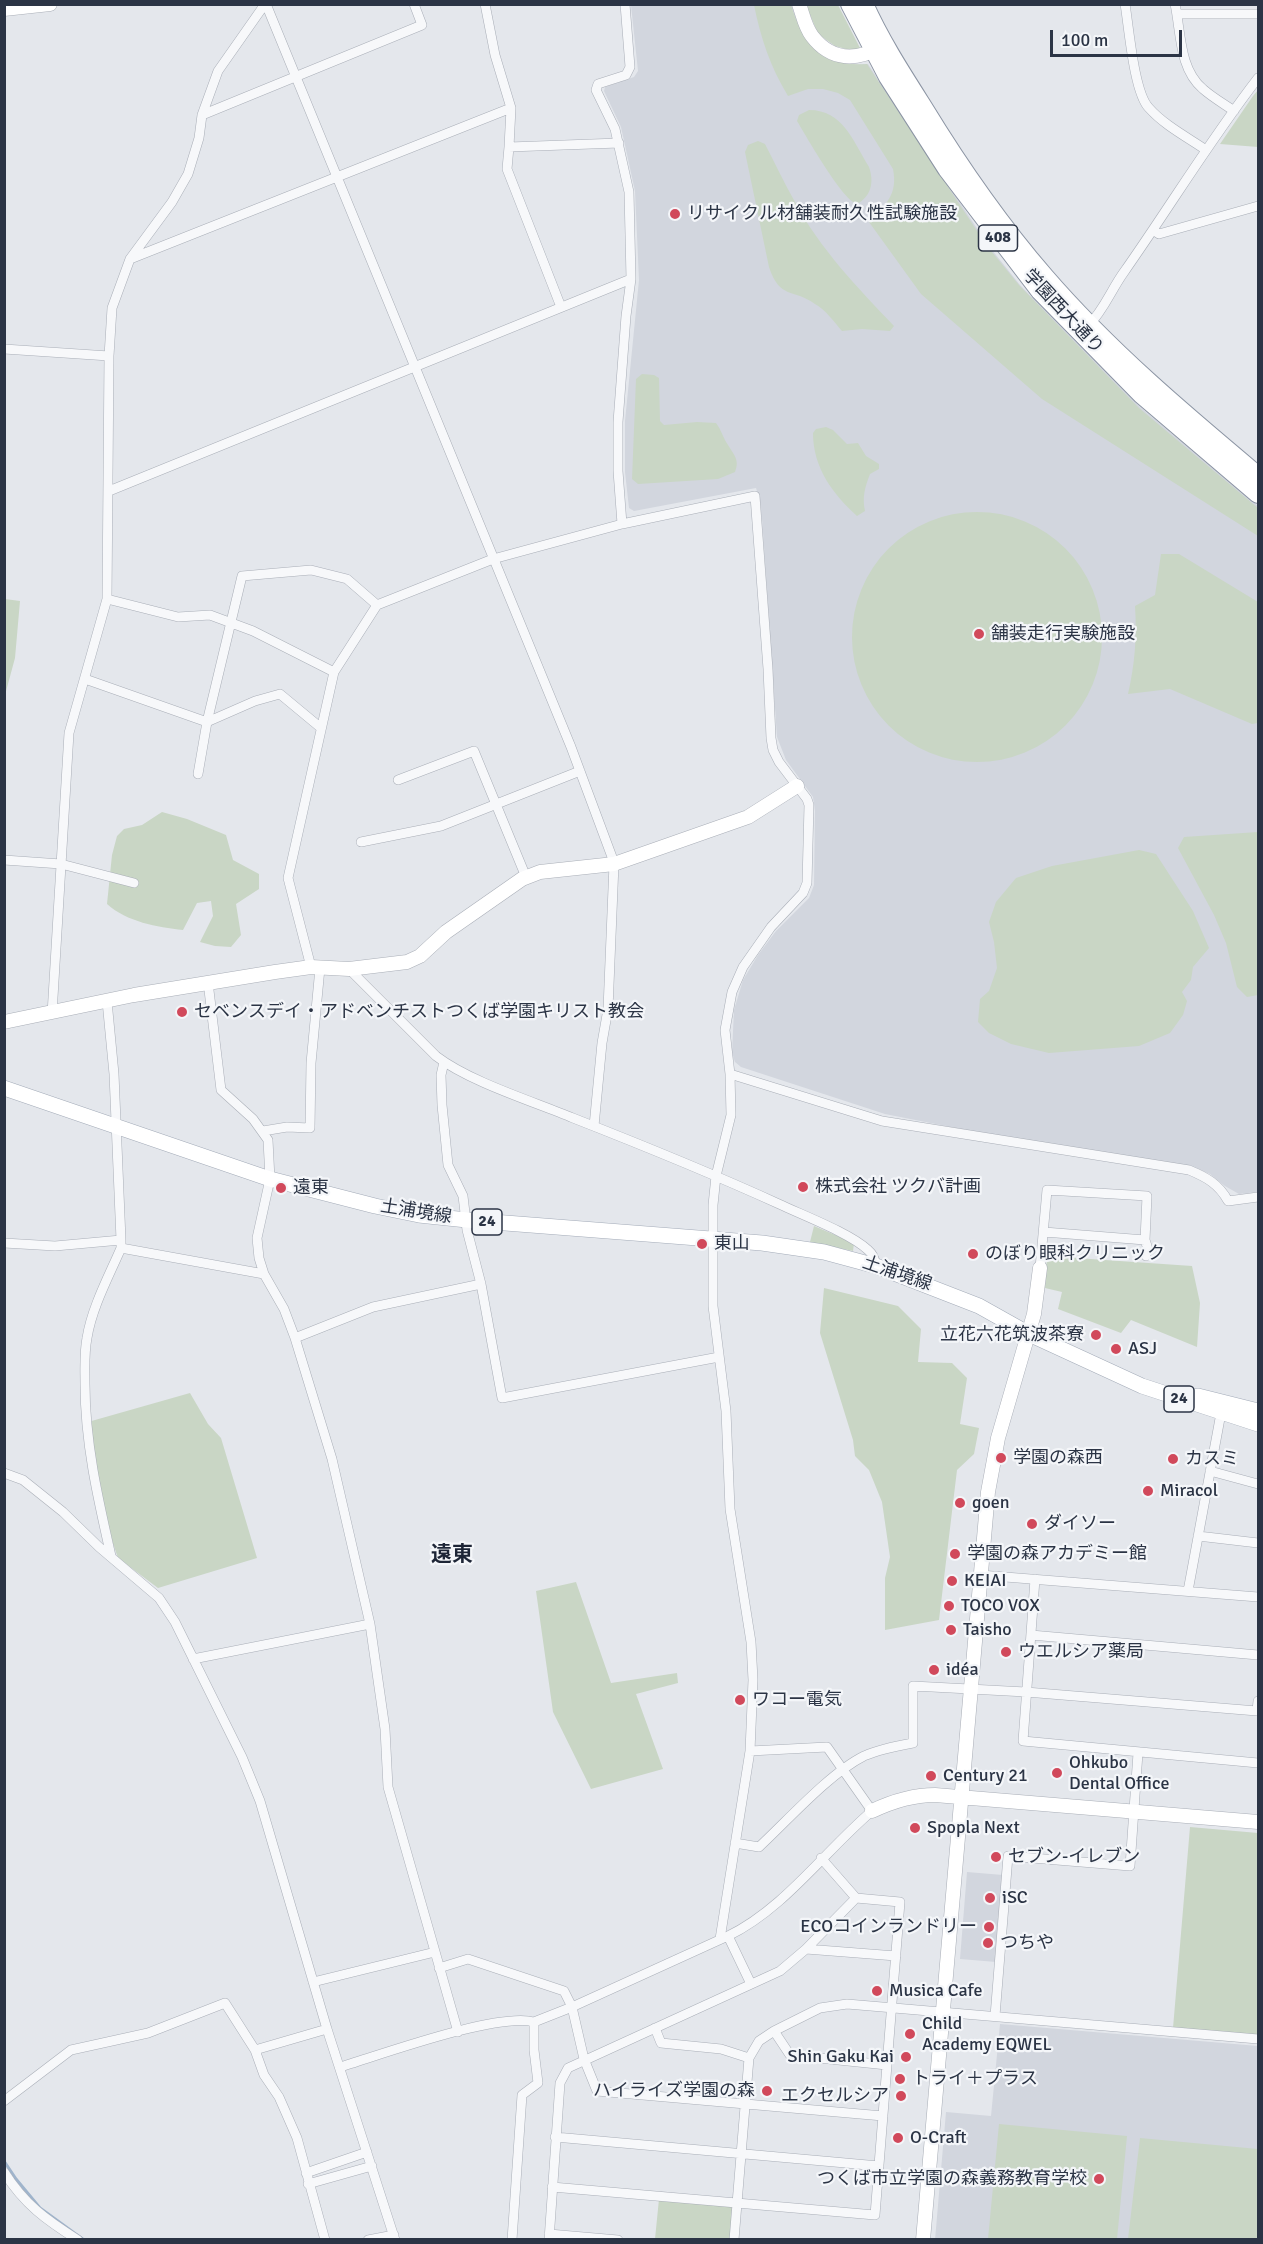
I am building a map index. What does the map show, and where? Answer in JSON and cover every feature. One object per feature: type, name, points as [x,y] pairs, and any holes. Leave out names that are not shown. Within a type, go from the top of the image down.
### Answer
[{"type":"highway","name":"学園西大通り","points":[[850,4],[879,48],[925,136],[981,216],[1040,291],[1258,476]]},
{"type":"highway","name":"学園西大通り","points":[[864,4],[879,48]]},
{"type":"highway","name":"学園西大通り","points":[[1085,329],[1142,395],[1258,494]]},
{"type":"main road","name":"土浦境線","points":[[4,1088],[270,1179],[419,1215],[762,1243],[803,1249],[876,1266],[979,1306],[1029,1334]]},
{"type":"main road","name":"24","points":[[1029,1334],[1142,1386],[1258,1424]]},
{"type":"main road","name":"24","points":[[1101,1368],[1144,1377],[1203,1397],[1258,1411]]},
{"type":"street","points":[[4,9],[50,4]]},
{"type":"street","points":[[266,4],[580,771],[614,864],[608,1009],[602,1043],[594,1126]]},
{"type":"street","points":[[52,1014],[69,733],[107,599],[112,308],[130,259],[172,202],[188,174],[199,138],[202,115],[218,71],[266,4]]},
{"type":"street","points":[[202,115],[422,25],[414,4]]},
{"type":"street","points":[[484,4],[495,55],[511,108],[507,169],[561,307]]},
{"type":"street","points":[[622,524],[618,471],[618,422],[631,279],[629,192],[615,129],[596,90],[598,84],[626,75],[630,67],[624,4]]},
{"type":"street","points":[[799,4],[811,35],[833,53],[853,57],[879,48]]},
{"type":"street","points":[[1125,4],[1136,72],[1147,106],[1206,150]]},
{"type":"street","points":[[1234,111],[1202,89],[1192,77],[1187,68],[1176,9],[1258,14]]},
{"type":"street","points":[[1085,329],[1101,312],[1120,277],[1258,78]]},
{"type":"street","points":[[130,259],[511,108]]},
{"type":"street","points":[[508,147],[619,143]]},
{"type":"street","points":[[1153,230],[1159,234],[1258,206]]},
{"type":"street","points":[[109,490],[416,368],[631,279]]},
{"type":"street","points":[[4,349],[110,356]]},
{"type":"street","points":[[263,1131],[287,1127],[310,1128],[315,967],[288,878],[334,672],[377,605],[493,559],[622,524],[755,496],[773,750],[779,762],[807,799],[810,813],[807,883],[803,894],[771,927],[743,968],[732,992],[725,1030],[730,1074],[731,1115],[716,1176],[712,1239],[713,1306],[726,1412],[730,1509],[751,1641],[753,1680],[750,1750],[735,1843],[724,1938],[751,1984]]},
{"type":"street","points":[[198,774],[207,722],[242,576],[310,570],[347,579],[377,605]]},
{"type":"street","points":[[107,599],[178,617],[210,615],[253,631],[334,672]]},
{"type":"street","points":[[85,679],[207,722],[255,701],[280,694],[321,729]]},
{"type":"street","points":[[398,780],[474,751],[526,877]]},
{"type":"street","points":[[361,842],[441,826],[580,771]]},
{"type":"street","points":[[4,1022],[208,982],[315,967],[349,969],[407,962],[420,956],[446,932],[526,877],[540,872],[614,864],[748,818],[797,786]]},
{"type":"street","points":[[4,860],[61,864],[134,883]]},
{"type":"street","points":[[349,969],[444,1062],[510,1093],[716,1176],[810,1218],[859,1243],[875,1258],[876,1266]]},
{"type":"street","points":[[208,982],[221,1090],[263,1131],[268,1140],[270,1179],[256,1238],[259,1258],[264,1274],[284,1309],[295,1338],[332,1459],[370,1624],[385,1729],[388,1787],[458,2032]]},
{"type":"street","points":[[107,1001],[114,1074],[122,1244],[99,1298],[87,1337],[84,1367],[85,1422],[93,1477],[111,1556]]},
{"type":"street","points":[[444,1062],[442,1085],[448,1165],[463,1196],[502,1398],[719,1357]]},
{"type":"street","points":[[730,1074],[882,1121],[1189,1170],[1206,1177],[1221,1188],[1228,1201],[1258,1197]]},
{"type":"street","points":[[923,2240],[988,1492],[1005,1411],[1034,1314],[1047,1190],[1147,1196],[1146,1256]]},
{"type":"street","points":[[1044,1232],[1145,1240]]},
{"type":"street","points":[[4,1243],[55,1246],[122,1244],[264,1274]]},
{"type":"street","points":[[295,1338],[373,1307],[481,1284]]},
{"type":"street","points":[[1188,1591],[1221,1413]]},
{"type":"street","points":[[1210,1471],[1258,1484]]},
{"type":"street","points":[[4,1473],[29,1485],[159,1598],[176,1622],[246,1766],[260,1801],[327,2029],[394,2237],[368,2240]]},
{"type":"street","points":[[1198,1536],[1258,1543]]},
{"type":"street","points":[[980,1575],[1258,1597]]},
{"type":"street","points":[[1035,1579],[1023,1741],[1258,1763]]},
{"type":"street","points":[[194,1659],[370,1624]]},
{"type":"street","points":[[1031,1635],[1258,1655]]},
{"type":"street","points":[[735,1843],[759,1847],[843,1769],[865,1756],[888,1747],[913,1743],[913,1686],[1026,1692],[1257,1711],[1258,1701]]},
{"type":"street","points":[[750,1750],[826,1747],[872,1811]]},
{"type":"street","points":[[994,2016],[1008,1856],[1130,1866],[1138,1753]]},
{"type":"street","points":[[340,2067],[494,2023],[528,2020],[534,2022],[724,1938],[747,1926],[767,1911],[872,1811],[891,1802],[920,1795],[961,1797],[1258,1822]]},
{"type":"street","points":[[552,2187],[875,2215],[900,1902],[856,1898],[821,1858]]},
{"type":"street","points":[[618,2240],[549,2237],[560,2083],[568,2068],[780,1971],[806,1949],[856,1898]]},
{"type":"street","points":[[806,1949],[896,1956]]},
{"type":"street","points":[[313,1982],[435,1952]]},
{"type":"street","points":[[439,1968],[468,1959],[564,1991],[572,2007],[584,2059],[597,2091],[883,2116]]},
{"type":"street","points":[[4,2101],[70,2050],[148,2033],[225,2003],[255,2050],[264,2075],[279,2097],[297,2138],[325,2240]]},
{"type":"street","points":[[734,2240],[749,2058],[759,2041],[820,2008],[847,2004],[1258,2039]]},
{"type":"street","points":[[512,2240],[522,2095],[538,2083],[534,2050],[534,2022]]},
{"type":"street","points":[[655,2028],[661,2043],[721,2049],[749,2058]]},
{"type":"street","points":[[255,2050],[327,2029]]},
{"type":"street","points":[[774,2031],[790,2055],[887,2065]]},
{"type":"street","points":[[555,2137],[879,2166]]},
{"type":"street","points":[[306,2173],[367,2152]]},
{"type":"street","points":[[308,2184],[372,2166]]},
{"type":"street","points":[[4,2172],[14,2188],[44,2218],[78,2240]]},
{"type":"shaded area","points":[[631,5],[792,5],[805,37],[827,58],[850,65],[868,64],[988,245],[1020,285],[1140,407],[1258,506],[1258,1192],[1239,1194],[1210,1174],[1191,1167],[1032,1143],[885,1114],[741,1067],[735,1062],[732,1053],[734,1010],[743,980],[776,931],[809,898],[814,885],[815,811],[813,797],[786,760],[777,737],[762,519],[756,488],[634,511],[629,508],[625,472],[625,421],[639,280],[635,191],[621,127],[604,91],[605,87],[634,77],[638,71]]},
{"type":"shaded area","points":[[967,1872],[1003,1875],[996,1962],[960,1959]]},
{"type":"shaded area","name":"つくば市立学園の森義務教育学校","points":[[1000,2024],[1258,2046],[1258,2239],[935,2240],[946,2112],[991,2116]]},
{"type":"green space","points":[[754,5],[791,5],[802,32],[817,51],[838,62],[867,64],[987,246],[1019,285],[1139,408],[1258,508],[1258,536],[1042,399],[921,294],[869,222],[892,192],[893,169],[850,100],[838,93],[823,89],[808,89],[788,96],[767,52]]},
{"type":"green space","points":[[806,5],[838,5],[860,48],[857,52],[835,46],[818,34]]},
{"type":"green space","points":[[1258,90],[1258,147],[1220,144],[1253,96]]},
{"type":"green space","points":[[809,110],[821,111],[839,121],[869,167],[871,178],[869,192],[857,204],[843,192],[834,180],[797,121],[799,115]]},
{"type":"green space","points":[[758,141],[765,144],[791,195],[816,236],[840,267],[894,326],[890,331],[862,329],[842,331],[819,307],[783,289],[773,277],[745,152],[748,145]]},
{"type":"green space","points":[[642,374],[659,378],[660,421],[664,425],[716,423],[736,458],[735,472],[718,479],[638,484],[632,479],[636,379]]},
{"type":"green space","points":[[826,427],[833,430],[847,444],[858,443],[866,456],[879,464],[879,469],[870,474],[867,483],[864,497],[865,511],[857,516],[840,499],[826,479],[816,458],[813,433],[816,429]]},
{"type":"green space","points":[[977,512],[1001,515],[1025,522],[1046,533],[1065,549],[1081,568],[1092,589],[1099,613],[1102,637],[1099,661],[1092,685],[1081,706],[1065,725],[1046,741],[1025,752],[1001,759],[977,762],[953,759],[929,752],[908,741],[889,725],[873,706],[862,685],[855,661],[852,637],[855,613],[862,589],[873,568],[889,549],[908,533],[929,522],[953,515]]},
{"type":"green space","points":[[1161,554],[1179,554],[1258,602],[1258,723],[1252,724],[1170,689],[1128,694],[1135,650],[1135,606],[1155,595]]},
{"type":"green space","points":[[5,599],[20,601],[15,658],[5,695]]},
{"type":"green space","points":[[162,812],[187,819],[226,835],[233,860],[259,874],[259,889],[236,904],[241,935],[231,947],[200,942],[213,916],[211,901],[197,903],[183,930],[133,919],[107,904],[112,855],[117,836],[124,829],[142,825]]},
{"type":"green space","points":[[1258,832],[1258,995],[1247,997],[1237,987],[1226,943],[1214,915],[1178,848],[1184,837]]},
{"type":"green space","points":[[1139,850],[1156,854],[1193,911],[1209,948],[1193,967],[1191,980],[1182,992],[1187,1001],[1183,1015],[1170,1033],[1139,1046],[1049,1053],[1011,1044],[989,1033],[978,1022],[980,999],[989,991],[997,968],[989,922],[996,902],[1016,878],[1052,866]]},
{"type":"green space","points":[[814,1226],[854,1243],[853,1251],[810,1242]]},
{"type":"green space","points":[[1047,1256],[1192,1266],[1200,1303],[1197,1347],[1131,1320],[1121,1333],[1058,1309],[1062,1292],[1045,1288]]},
{"type":"green space","points":[[824,1288],[898,1306],[921,1329],[918,1362],[952,1363],[967,1378],[960,1424],[979,1428],[974,1454],[957,1470],[939,1620],[885,1630],[885,1578],[890,1557],[882,1502],[869,1470],[855,1456],[853,1440],[820,1333]]},
{"type":"green space","points":[[190,1393],[208,1424],[221,1438],[257,1558],[158,1588],[118,1558],[104,1517],[88,1422]]},
{"type":"green space","points":[[576,1582],[611,1683],[677,1673],[678,1683],[636,1694],[663,1769],[591,1789],[553,1712],[536,1591]]},
{"type":"green space","points":[[1190,1827],[1258,1833],[1258,2035],[1173,2028]]},
{"type":"green space","points":[[999,2124],[1127,2136],[1117,2239],[988,2239]]},
{"type":"green space","points":[[1140,2138],[1258,2149],[1258,2239],[1128,2239]]},
{"type":"green space","points":[[659,2199],[730,2205],[733,2208],[730,2239],[655,2239]]},
{"type":"waterway","points":[[4,2161],[40,2208],[84,2240]]},
{"type":"place","name":"リサイクル材舗装耐久性試験施設","points":[[675,214]]},
{"type":"place","name":"舗装走行実験施設","points":[[979,634]]},
{"type":"place","name":"セベンスデイ・アドベンチストつくば学園キリスト教会","points":[[182,1012]]},
{"type":"place","name":"株式会社 ツクバ計画","points":[[803,1187]]},
{"type":"place","name":"遠東","points":[[281,1188]]},
{"type":"place","name":"東山","points":[[702,1244]]},
{"type":"place","name":"のぼり眼科クリニック","points":[[973,1254]]},
{"type":"place","name":"立花六花筑波茶寮","points":[[1096,1335]]},
{"type":"place","name":"ASJ","points":[[1116,1349]]},
{"type":"place","name":"学園の森西","points":[[1001,1458]]},
{"type":"place","name":"カスミ","points":[[1173,1459]]},
{"type":"place","name":"Miracol","points":[[1148,1491]]},
{"type":"place","name":"goen","points":[[960,1503]]},
{"type":"place","name":"ダイソー","points":[[1032,1524]]},
{"type":"place","name":"学園の森アカデミー館","points":[[955,1554]]},
{"type":"place","name":"KEIAI","points":[[952,1581]]},
{"type":"place","name":"TOCO VOX","points":[[949,1606]]},
{"type":"place","name":"Taisho","points":[[951,1630]]},
{"type":"place","name":"ウエルシア薬局","points":[[1006,1652]]},
{"type":"place","name":"idéa","points":[[934,1670]]},
{"type":"place","name":"ワコー電気","points":[[740,1700]]},
{"type":"place","name":"Ohkubo Dental Office","points":[[1057,1773]]},
{"type":"place","name":"Century 21","points":[[931,1776]]},
{"type":"place","name":"Spopla Next","points":[[915,1828]]},
{"type":"place","name":"セブン-イレブン","points":[[996,1857]]},
{"type":"place","name":"iSC","points":[[990,1898]]},
{"type":"place","name":"ECOコインランドリー","points":[[989,1927]]},
{"type":"place","name":"つちや","points":[[988,1943]]},
{"type":"place","name":"Musica Cafe","points":[[877,1991]]},
{"type":"place","name":"Child Academy EQWEL","points":[[910,2034]]},
{"type":"place","name":"Shin Gaku Kai","points":[[906,2057]]},
{"type":"place","name":"トライ＋プラス","points":[[900,2079]]},
{"type":"place","name":"ハイライズ学園の森","points":[[767,2091]]},
{"type":"place","name":"エクセルシア","points":[[901,2096]]},
{"type":"place","name":"O-Craft","points":[[898,2138]]},
{"type":"place","name":"つくば市立学園の森義務教育学校","points":[[1099,2179]]},
{"type":"district","name":"遠東","points":[[452,1555]]}]
